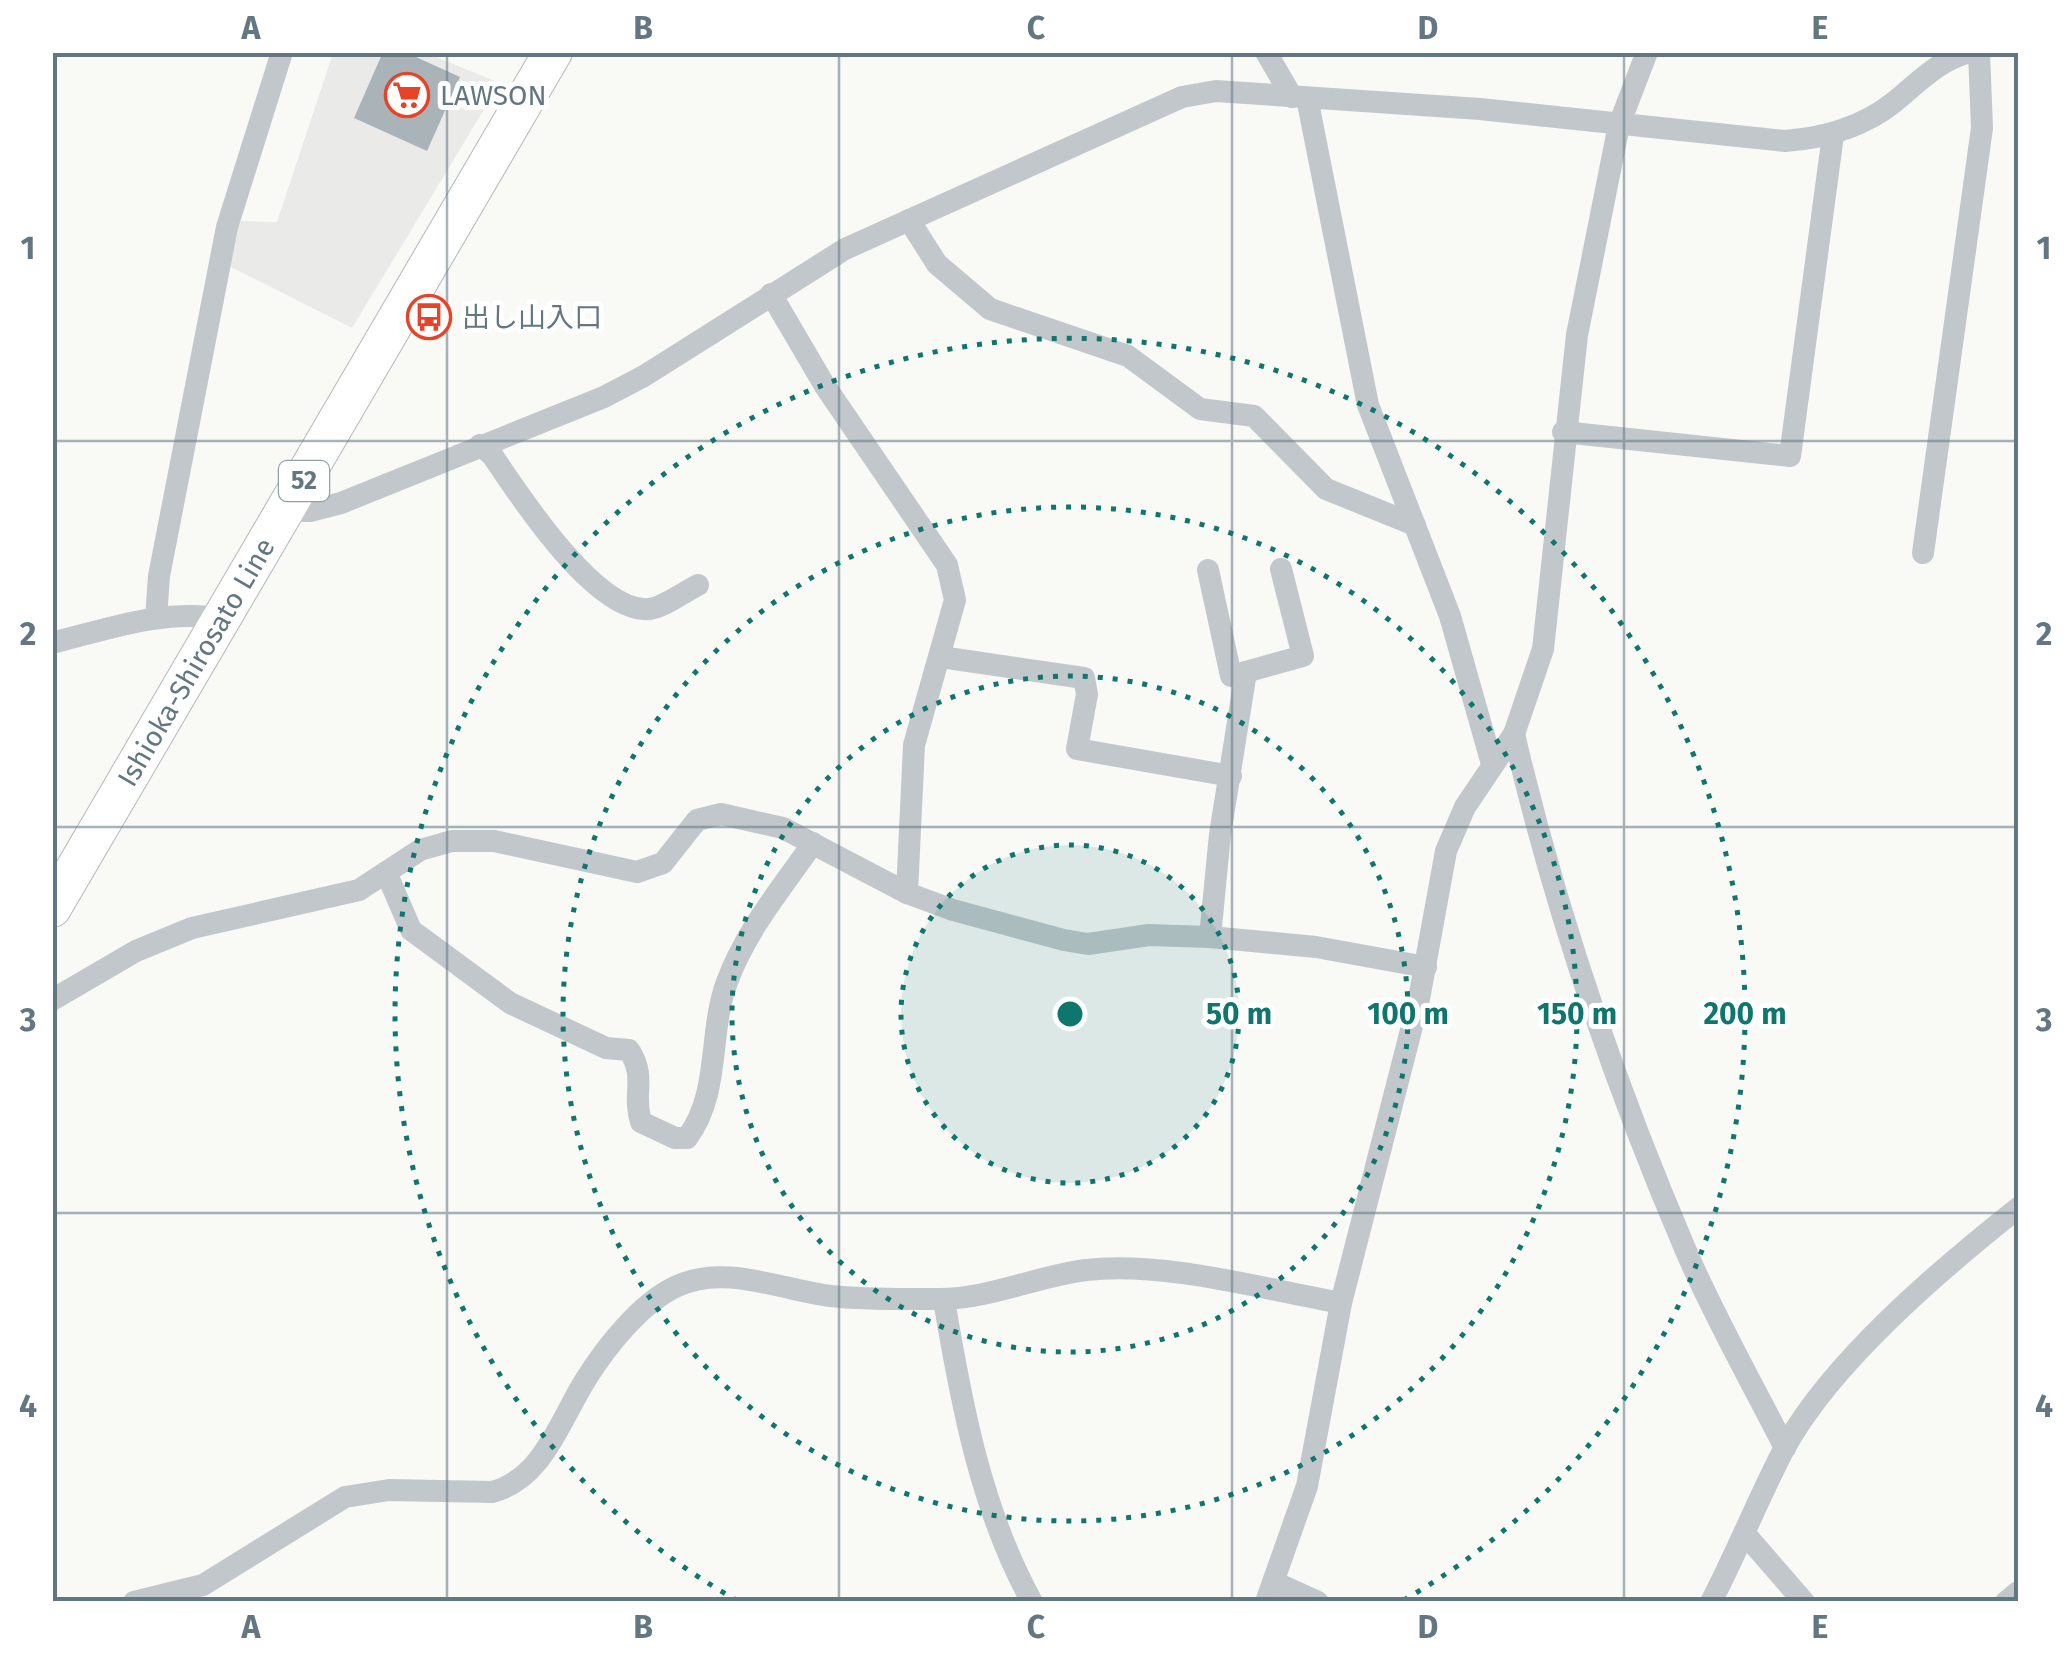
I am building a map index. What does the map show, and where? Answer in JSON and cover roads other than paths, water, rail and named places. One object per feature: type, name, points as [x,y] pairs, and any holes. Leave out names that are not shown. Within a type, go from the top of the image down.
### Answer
[{"type":"main road","name":"Ishioka-Shirosato Line","points":[[52,908],[287,512],[552,52]]},
{"type":"street","points":[[156,618],[159,576],[227,227],[282,52]]},
{"type":"street","points":[[1266,52],[1300,97],[1368,405],[1450,616],[1492,764]]},
{"type":"street","points":[[1318,1602],[1270,1592],[1307,1486],[1341,1302],[1426,967],[1435,894],[1446,850],[1465,807],[1514,734],[1543,649],[1555,564],[1563,432],[1576,334],[1619,125],[1647,52]]},
{"type":"street","points":[[1922,553],[1982,128],[1979,52]]},
{"type":"street","points":[[287,512],[310,512],[340,503],[644,376],[845,249],[1182,96],[1216,91],[1480,109],[1785,141],[1833,135],[1890,105],[1939,64],[1967,53]]},
{"type":"street","points":[[1563,432],[1790,456],[1833,135]]},
{"type":"street","points":[[909,220],[936,264],[990,309],[1128,356],[1200,409],[1254,416],[1326,489],[1415,524]]},
{"type":"street","points":[[771,294],[825,386],[947,565],[955,600],[942,657],[921,710],[914,744],[907,892]]},
{"type":"street","points":[[480,445],[492,455],[547,537],[622,604],[651,609],[698,584]]},
{"type":"street","points":[[1208,570],[1232,676],[1304,656],[1281,569]]},
{"type":"street","points":[[52,642],[192,613],[223,620]]},
{"type":"street","points":[[942,657],[1084,678],[1087,694],[1077,749],[1232,776]]},
{"type":"street","points":[[1210,937],[1246,672]]},
{"type":"street","points":[[1514,734],[1548,878],[1639,1133],[1686,1251],[1785,1448]]},
{"type":"street","points":[[52,1000],[136,951],[192,928],[359,890],[420,850],[452,840],[494,841],[637,872],[664,863],[697,820],[721,814],[782,828],[907,892],[953,910],[1064,940],[1088,944],[1149,935],[1210,937],[1316,947],[1426,967]]},
{"type":"street","points":[[386,872],[411,930],[510,1003],[606,1048],[630,1050],[641,1069],[637,1108],[641,1122],[675,1138],[687,1138],[715,1065],[726,984],[756,921],[813,844]]},
{"type":"street","points":[[1711,1602],[1785,1448],[1821,1394],[1969,1248],[2018,1208]]},
{"type":"street","points":[[134,1602],[203,1585],[345,1497],[389,1490],[492,1492],[509,1488],[537,1463],[588,1375],[628,1325],[673,1288],[704,1278],[766,1282],[830,1296],[944,1300],[1086,1270],[1124,1269],[1341,1302]]},
{"type":"street","points":[[944,1300],[955,1367],[997,1532],[1032,1602]]},
{"type":"street","points":[[1745,1534],[1804,1602]]},
{"type":"street","points":[[2006,1602],[2018,1592]]},
{"type":"place","name":"LAWSON","points":[[407,95]]},
{"type":"place","name":"出し山入口","points":[[429,317]]}]
